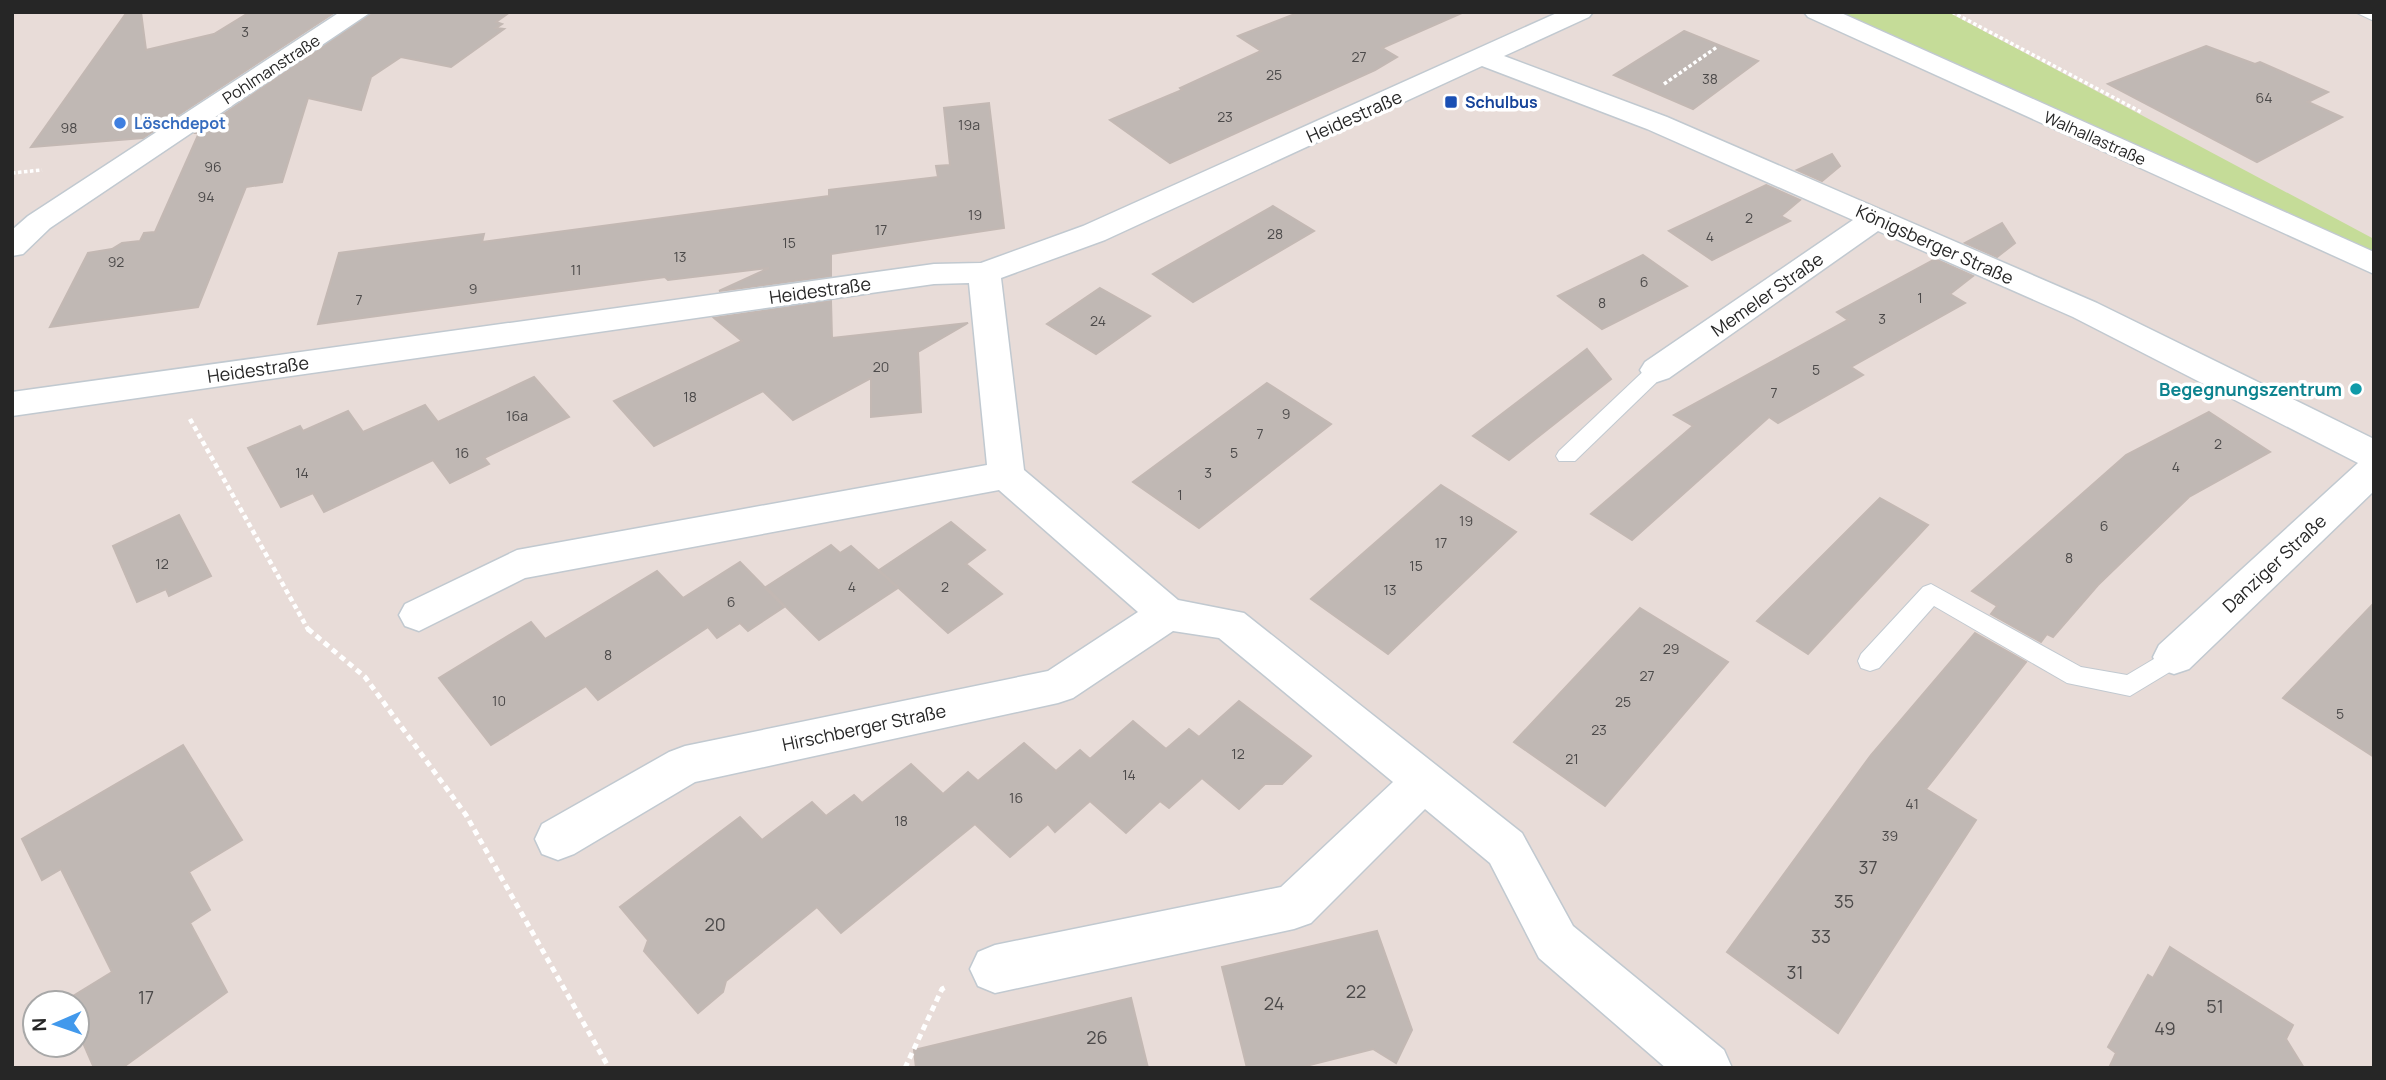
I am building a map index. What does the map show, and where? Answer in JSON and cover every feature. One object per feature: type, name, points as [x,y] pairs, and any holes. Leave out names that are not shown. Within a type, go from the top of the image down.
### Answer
[{"type":"street","name":"Pohlmanstraße","points":[[12,247],[39,222],[358,12]]},
{"type":"street","name":"Heidestraße","points":[[12,404],[920,276],[984,273],[1094,233],[1484,58],[1580,12]]},
{"type":"street","name":"Walhallastraße","points":[[1817,12],[2374,264]]},
{"type":"street","name":"Königsberger Straße","points":[[1484,58],[1634,115],[2085,310],[2374,455]]},
{"type":"street","name":"Memeler Straße","points":[[1657,370],[1877,218]]},
{"type":"street","points":[[984,273],[1006,475],[1167,614],[1230,624],[1506,848],[1556,942],[1706,1068]]},
{"type":"street","name":"Danziger Straße","points":[[2174,657],[2374,469]]},
{"type":"street","points":[[419,615],[517,565],[1006,475]]},
{"type":"street","name":"Hirschberger Straße","points":[[558,839],[685,765],[1058,686],[1167,614]]},
{"type":"street","points":[[995,969],[1294,907],[1424,780]]},
{"type":"lane","points":[[2362,12],[2374,17]]},
{"type":"lane","points":[[1567,456],[1657,370]]},
{"type":"lane","points":[[1870,661],[1931,593],[2076,676],[2130,686],[2174,657]]},
{"type":"path","points":[[1634,115],[1653,91],[1717,47]]},
{"type":"path","points":[[169,381],[308,630],[365,677],[466,815],[609,1068]]},
{"type":"path","points":[[905,1068],[942,989],[995,969]]},
{"type":"green space","points":[[1838,12],[1948,12],[2374,239],[2374,252]]},
{"type":"building","points":[[127,12],[141,12],[146,50],[214,34],[250,12],[335,12],[143,138],[31,147]]},
{"type":"building","points":[[374,12],[510,12],[496,22],[502,24],[496,28],[504,29],[451,67],[401,57],[371,77],[361,110],[308,98],[282,182],[246,187],[198,307],[50,327],[88,253],[140,241],[144,233],[155,232],[199,133],[196,133]]},
{"type":"building","points":[[1300,12],[1464,12],[1382,48],[1397,57],[1375,70],[1170,163],[1110,120],[1182,90],[1180,88],[1261,51],[1238,36]]},
{"type":"building","points":[[1684,31],[1758,61],[1693,109],[1614,75]]},
{"type":"building","points":[[2206,46],[2255,64],[2260,62],[2328,92],[2308,102],[2342,117],[2257,162],[2108,84]]},
{"type":"building","points":[[989,103],[1004,228],[831,254],[831,276],[719,291],[769,268],[668,280],[665,277],[318,324],[339,253],[484,234],[482,242],[829,196],[829,190],[938,177],[936,166],[950,165],[944,108]]},
{"type":"building","points":[[1832,154],[1840,166],[1822,181],[1797,170]]},
{"type":"building","points":[[1766,185],[1800,200],[1781,216],[1790,221],[1712,260],[1669,231]]},
{"type":"building","points":[[1273,206],[1314,231],[1193,302],[1153,274]]},
{"type":"building","points":[[2002,223],[2015,243],[1997,257],[1965,243]]},
{"type":"building","points":[[1643,255],[1687,286],[1602,329],[1558,296]]},
{"type":"building","points":[[1935,259],[1973,276],[1950,294],[1965,303],[1851,367],[1863,375],[1778,423],[1769,417],[1632,540],[1591,514],[1693,426],[1674,415],[1848,320],[1837,312]]},
{"type":"building","points":[[1100,288],[1150,316],[1096,354],[1047,324]]},
{"type":"building","points":[[831,301],[832,338],[968,323],[918,352],[921,412],[871,417],[871,378],[793,420],[763,391],[654,446],[614,401],[742,341],[714,318]]},
{"type":"building","points":[[1587,349],[1611,379],[1509,460],[1473,436]]},
{"type":"building","points":[[534,377],[569,417],[484,458],[489,464],[450,483],[433,460],[324,512],[313,493],[281,507],[248,448],[300,426],[303,431],[348,411],[363,432],[425,405],[438,422]]},
{"type":"building","points":[[1267,383],[1331,424],[1199,528],[1133,482]]},
{"type":"building","points":[[2209,412],[2270,452],[2189,497],[2098,585],[2053,637],[2047,634],[2041,642],[1991,614],[1997,606],[1972,591],[2126,455]]},
{"type":"building","points":[[1441,485],[1516,532],[1388,654],[1311,599]]},
{"type":"building","points":[[1880,498],[1928,525],[1808,654],[1757,621]]},
{"type":"building","points":[[179,515],[211,576],[169,596],[166,589],[137,602],[113,546]]},
{"type":"building","points":[[951,522],[985,550],[966,564],[1002,594],[948,633],[879,570]]},
{"type":"building","points":[[831,545],[840,553],[851,546],[898,588],[819,640],[766,587]]},
{"type":"building","points":[[740,562],[784,607],[748,631],[740,623],[717,638],[708,627],[598,700],[586,686],[491,745],[439,678],[531,622],[545,639],[657,571],[683,598]]},
{"type":"building","points":[[2374,603],[2374,757],[2283,698]]},
{"type":"building","points":[[1640,608],[1728,662],[1605,806],[1514,742]]},
{"type":"building","points":[[1975,633],[2026,662],[1926,789],[1976,820],[1838,1033],[1727,952],[1871,755]]},
{"type":"building","points":[[1239,701],[1311,756],[1282,784],[1265,784],[1239,809],[1202,778],[1169,808],[1160,801],[1126,833],[1090,801],[1055,832],[1048,824],[1010,857],[975,824],[841,933],[817,907],[726,981],[723,992],[698,1013],[644,951],[648,940],[620,907],[740,817],[762,840],[812,802],[826,816],[854,795],[862,803],[911,764],[943,794],[968,772],[978,781],[1024,743],[1056,771],[1080,750],[1090,759],[1133,721],[1166,749],[1189,729],[1199,737]]},
{"type":"building","points":[[183,745],[242,840],[189,872],[210,910],[190,923],[227,992],[122,1068],[94,1068],[90,1059],[91,989],[84,989],[112,972],[61,869],[42,880],[22,839]]},
{"type":"building","points":[[1377,931],[1412,1030],[1396,1063],[1373,1049],[1298,1068],[1247,1068],[1222,967]]},
{"type":"building","points":[[2170,947],[2293,1025],[2286,1039],[2304,1068],[2109,1068],[2116,1053],[2108,1047],[2148,975],[2153,978]]},
{"type":"building","points":[[1131,998],[1148,1068],[916,1068],[914,1050]]},
{"type":"place","name":"Schulbus","points":[[1451,102]]},
{"type":"place","name":"Löschdepot","points":[[120,123]]},
{"type":"place","name":"Begegnungszentrum","points":[[2356,389]]}]
